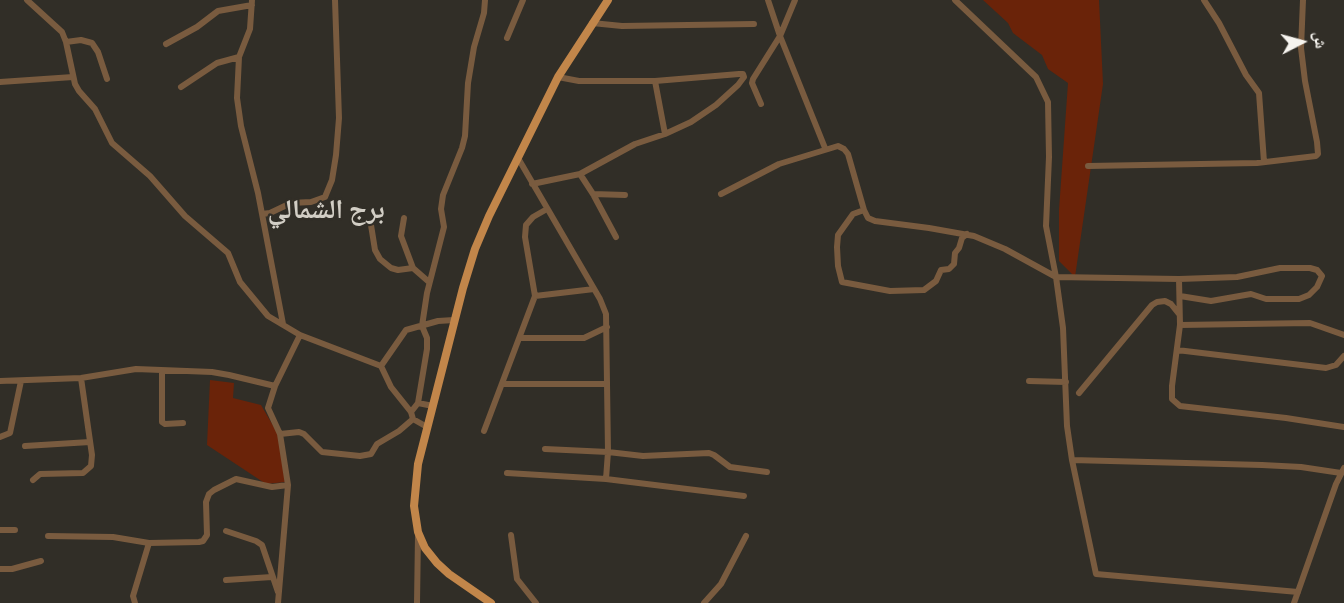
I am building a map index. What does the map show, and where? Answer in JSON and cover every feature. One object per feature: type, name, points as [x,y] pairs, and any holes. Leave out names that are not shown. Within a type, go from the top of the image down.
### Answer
[{"type":"main road","points":[[491,603],[449,574],[425,548],[418,532],[414,506],[418,464],[454,320],[475,249],[558,78],[608,0]]},
{"type":"street","points":[[27,0],[57,27],[66,42],[73,77],[79,91],[100,116],[115,148],[150,176],[184,216],[224,248],[240,282],[268,316],[300,335],[381,366],[391,387],[411,412],[413,419],[427,427]]},
{"type":"street","points":[[262,214],[270,213],[291,203],[318,200],[325,197],[329,187],[336,155],[339,118],[335,0]]},
{"type":"street","points":[[411,412],[418,403],[427,350],[427,338],[422,326],[429,282],[443,234],[441,209],[443,195],[465,136],[468,83],[474,47],[484,14],[485,0]]},
{"type":"street","points":[[507,38],[523,0]]},
{"type":"street","points":[[768,0],[825,148]]},
{"type":"street","points":[[761,104],[753,79],[780,36],[795,0]]},
{"type":"street","points":[[955,0],[1036,77],[1044,92],[1049,115],[1046,226],[1063,328],[1067,426],[1096,574],[1298,592]]},
{"type":"street","points":[[1204,0],[1219,23],[1246,75],[1259,93],[1264,162]]},
{"type":"street","points":[[1088,166],[1264,162],[1318,154],[1301,48],[1303,0]]},
{"type":"street","points":[[166,44],[197,27],[218,11],[252,2],[250,29],[239,57],[238,107],[283,324]]},
{"type":"street","points":[[592,23],[622,26],[754,24]]},
{"type":"street","points":[[66,42],[81,40],[92,43],[98,52],[107,79]]},
{"type":"street","points":[[180,87],[217,63],[239,57]]},
{"type":"street","points":[[532,184],[580,174],[635,144],[665,134],[690,122],[716,105],[744,77],[740,74],[655,81],[579,81],[558,78]]},
{"type":"street","points":[[0,82],[73,77]]},
{"type":"street","points":[[655,81],[665,134]]},
{"type":"street","points":[[721,194],[779,164],[825,148],[838,146],[848,154],[868,218],[875,221],[967,234],[996,245],[1056,277],[1179,279],[1238,277],[1280,268],[1310,268],[1317,270],[1322,276],[1317,287],[1309,295],[1299,299],[1266,299],[1251,294],[1211,301],[1180,296]]},
{"type":"street","points":[[518,158],[604,306],[608,327],[606,479]]},
{"type":"street","points":[[580,174],[616,237]]},
{"type":"street","points":[[593,194],[625,195]]},
{"type":"street","points":[[484,431],[535,296],[525,237],[526,225],[533,217],[548,209]]},
{"type":"street","points":[[864,210],[853,214],[838,235],[838,266],[843,282],[890,291],[924,290],[936,281],[942,270],[949,269],[954,264],[955,253],[962,238],[967,234]]},
{"type":"street","points":[[404,218],[400,236],[414,268],[429,282]]},
{"type":"street","points":[[371,225],[375,250],[385,264],[398,270],[414,268]]},
{"type":"street","points":[[1179,279],[1180,326],[1172,399],[1180,406],[1286,418],[1344,428]]},
{"type":"street","points":[[535,296],[594,289]]},
{"type":"street","points":[[1079,393],[1152,305],[1165,301],[1180,314]]},
{"type":"street","points":[[381,366],[406,330],[438,321],[454,320]]},
{"type":"street","points":[[1180,326],[1310,323],[1344,335]]},
{"type":"street","points":[[520,338],[584,338],[608,327]]},
{"type":"street","points":[[278,603],[288,485],[280,434],[268,408],[275,386],[300,335]]},
{"type":"street","points":[[1177,350],[1326,369],[1336,365],[1344,356]]},
{"type":"street","points":[[0,381],[81,378],[136,369],[229,375],[275,386]]},
{"type":"street","points":[[162,371],[162,422],[165,424],[183,423]]},
{"type":"street","points":[[33,480],[40,474],[75,474],[88,470],[92,461],[81,378]]},
{"type":"street","points":[[0,437],[9,433],[21,381]]},
{"type":"street","points":[[1029,381],[1066,382]]},
{"type":"street","points":[[502,384],[606,384]]},
{"type":"street","points":[[418,403],[434,406]]},
{"type":"street","points":[[280,434],[299,432],[322,452],[360,456],[371,453],[377,444],[399,431],[413,419]]},
{"type":"street","points":[[25,446],[90,442]]},
{"type":"street","points":[[545,449],[659,456],[709,453],[730,467],[767,472]]},
{"type":"street","points":[[1072,460],[1262,465],[1343,471],[1294,603]]},
{"type":"street","points":[[507,473],[606,479],[744,496]]},
{"type":"street","points":[[48,537],[113,537],[149,543],[202,541],[208,530],[207,498],[213,490],[232,480],[239,479],[272,487],[288,485]]},
{"type":"street","points":[[0,530],[15,530]]},
{"type":"street","points":[[226,531],[260,543],[278,593]]},
{"type":"street","points":[[417,603],[418,532]]},
{"type":"street","points":[[511,535],[517,579],[536,603]]},
{"type":"street","points":[[704,603],[725,577],[746,536]]},
{"type":"street","points":[[135,603],[133,596],[149,543]]},
{"type":"street","points":[[0,569],[12,569],[41,561]]},
{"type":"street","points":[[226,580],[272,577]]},
{"type":"shaded area","points":[[983,0],[1099,0],[1103,84],[1075,277],[1059,261],[1059,210],[1068,83],[1048,69],[1042,55],[1013,33],[1008,23]]},
{"type":"shaded area","points":[[210,380],[234,383],[233,398],[261,405],[278,434],[285,482],[266,484],[207,445]]},
{"type":"district","name":"برج الشمالي","points":[[326,210]]}]
